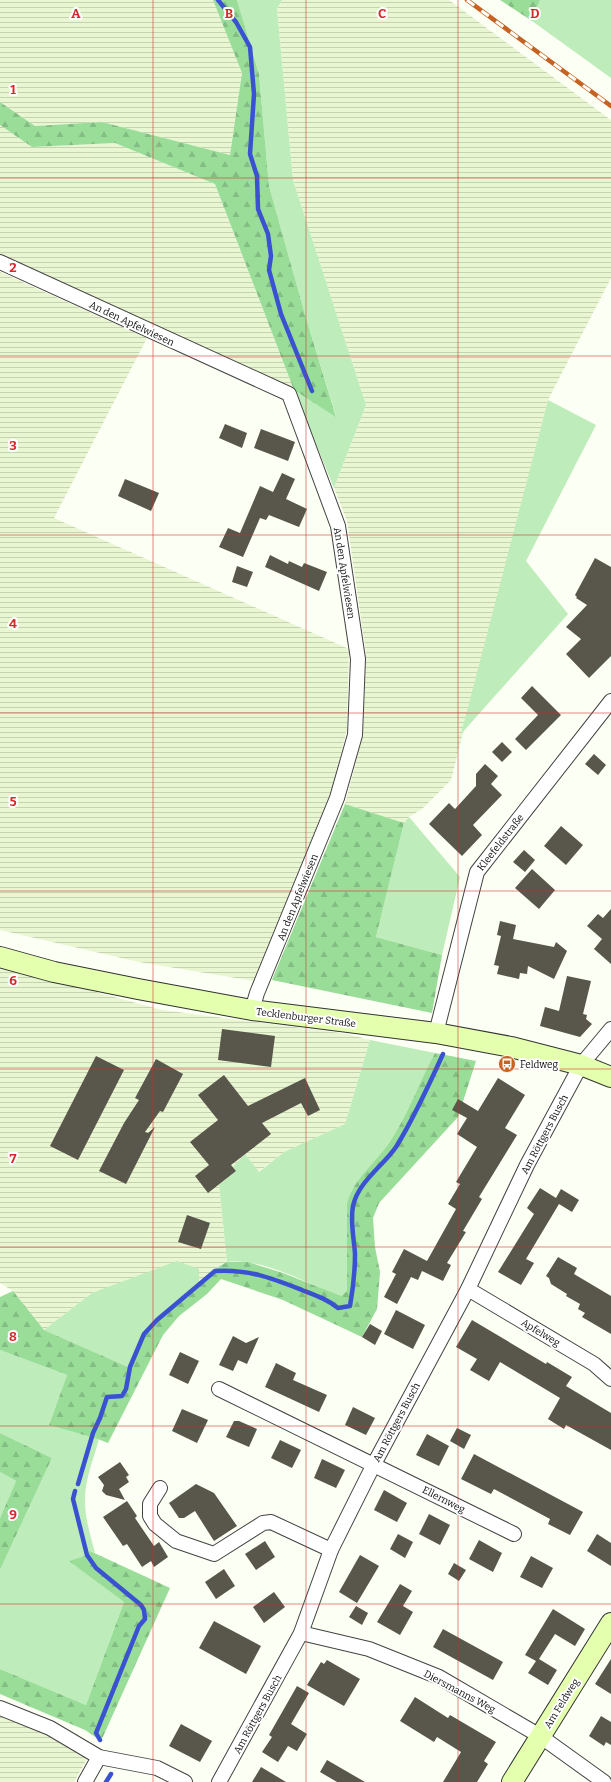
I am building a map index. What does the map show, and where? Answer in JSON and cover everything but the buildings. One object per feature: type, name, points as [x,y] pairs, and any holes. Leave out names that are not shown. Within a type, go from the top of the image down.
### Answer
[{"type":"street","name":"An den Apfelwiesen","points":[[0,262],[289,394],[338,526],[358,659],[355,735],[338,798],[257,992],[252,1010]]},
{"type":"street","name":"Kleefeldstraße","points":[[436,1033],[477,872],[611,701]]},
{"type":"street","name":"Tecklenburger Straße","points":[[0,957],[61,973],[252,1010],[436,1033],[511,1046],[581,1065],[611,1077]]},
{"type":"street","name":"Am Röttgers Busch","points":[[218,1782],[301,1633],[331,1550],[374,1464],[468,1289],[528,1164],[581,1065],[611,1029]]},
{"type":"street","name":"Apfelweg","points":[[468,1289],[594,1364],[611,1379]]},
{"type":"street","name":"Ellernweg","points":[[219,1389],[514,1534]]},
{"type":"street","points":[[160,1488],[150,1504],[150,1516],[155,1524],[176,1541],[214,1554],[263,1523],[271,1522],[331,1550]]},
{"type":"street","name":"Am Feldweg","points":[[512,1782],[611,1623]]},
{"type":"street","name":"Diersmanns Weg","points":[[301,1633],[369,1649],[439,1677],[540,1736],[604,1782]]},
{"type":"street","points":[[0,1708],[50,1728],[99,1757],[157,1768],[185,1782]]},
{"type":"street","points":[[85,1782],[99,1757]]},
{"type":"green space","points":[[0,0],[213,0],[242,73],[230,155],[102,122],[35,126],[0,102]]},
{"type":"green space","points":[[213,0],[237,0],[259,74],[269,186],[306,318],[336,417],[294,390],[215,184],[115,143],[32,147],[0,125],[0,102],[35,126],[102,122],[230,155],[242,73]]},
{"type":"green space","points":[[237,0],[282,0],[277,9],[293,180],[366,405],[334,488],[294,390],[336,416],[306,318],[269,186],[259,74]]},
{"type":"green space","points":[[282,0],[449,0],[611,120],[611,278],[548,400],[451,780],[422,809],[409,817],[404,823],[345,804],[363,735],[366,654],[347,521],[334,488],[366,405],[293,180],[277,9]]},
{"type":"green space","points":[[500,0],[540,0],[532,21]]},
{"type":"green space","points":[[540,0],[611,0],[611,78],[532,21]]},
{"type":"green space","points":[[0,125],[32,147],[115,143],[215,184],[294,390],[0,255]]},
{"type":"green space","points":[[0,272],[147,338],[54,518],[349,649],[347,729],[330,799],[254,981],[139,962],[0,930]]},
{"type":"green space","points":[[548,400],[596,425],[526,561],[568,614],[461,734]]},
{"type":"green space","points":[[345,804],[404,823],[376,937],[442,955],[432,1013],[272,980]]},
{"type":"green space","points":[[409,817],[460,877],[442,955],[376,937],[404,823]]},
{"type":"green space","points":[[0,966],[162,1010],[348,1034],[370,1040],[345,1124],[284,1152],[258,1172],[245,1154],[236,1171],[219,1185],[227,1262],[213,1270],[199,1282],[199,1269],[92,1293],[44,1330],[13,1291],[0,1283]]},
{"type":"green space","points":[[370,1040],[435,1053],[396,1132],[389,1143],[365,1171],[350,1194],[347,1203],[347,1291],[341,1296],[338,1296],[284,1272],[269,1267],[241,1262],[227,1262],[219,1185],[236,1171],[233,1167],[245,1154],[259,1172],[284,1152],[345,1124]]},
{"type":"green space","points":[[435,1053],[476,1061],[458,1117],[379,1203],[373,1218],[375,1247],[380,1272],[377,1309],[362,1337],[283,1300],[221,1279],[207,1294],[179,1316],[163,1335],[108,1443],[49,1425],[67,1375],[0,1350],[0,1297],[13,1291],[44,1330],[128,1367],[143,1334],[155,1319],[213,1270],[227,1262],[248,1262],[283,1273],[341,1296],[347,1291],[347,1203],[350,1194],[365,1171],[389,1143],[396,1132]]},
{"type":"green space","points":[[177,1261],[199,1269],[199,1282],[155,1319],[143,1334],[128,1367],[44,1330],[92,1293]]},
{"type":"green space","points":[[0,1350],[67,1375],[49,1425],[99,1439],[85,1494],[85,1508],[88,1528],[95,1553],[91,1551],[89,1555],[70,1561],[124,1602],[86,1705],[0,1669],[0,1570],[52,1458],[0,1433]]},
{"type":"green space","points":[[0,1433],[52,1458],[0,1570],[0,1518],[16,1481],[0,1472]]},
{"type":"green space","points":[[0,1472],[16,1481],[0,1518]]},
{"type":"green space","points":[[90,1551],[170,1588],[101,1741],[85,1730],[0,1694],[0,1669],[86,1705],[124,1602],[69,1561],[88,1555]]},
{"type":"green space","points":[[0,1716],[43,1733],[87,1759],[74,1782],[0,1782]]},
{"type":"waterway","points":[[218,0],[236,22],[250,47],[254,94],[250,154],[257,176],[258,209],[268,234],[271,256],[269,270],[281,314],[312,391]]},
{"type":"waterway","points":[[78,1484],[93,1433],[107,1397],[122,1396],[126,1389],[130,1367],[144,1334],[157,1320],[215,1271],[239,1271],[260,1275],[316,1296],[330,1302],[338,1308],[350,1306],[355,1261],[352,1212],[356,1197],[365,1182],[391,1154],[403,1136],[443,1054]]},
{"type":"waterway","points":[[75,1491],[73,1499],[87,1555],[96,1568],[141,1605],[144,1610],[145,1619],[139,1626],[96,1733],[100,1740]]},
{"type":"waterway","points":[[106,1782],[111,1774]]},
{"type":"railway","points":[[467,0],[611,106]]},
{"type":"place","name":"Feldweg","points":[[507,1064]]}]
